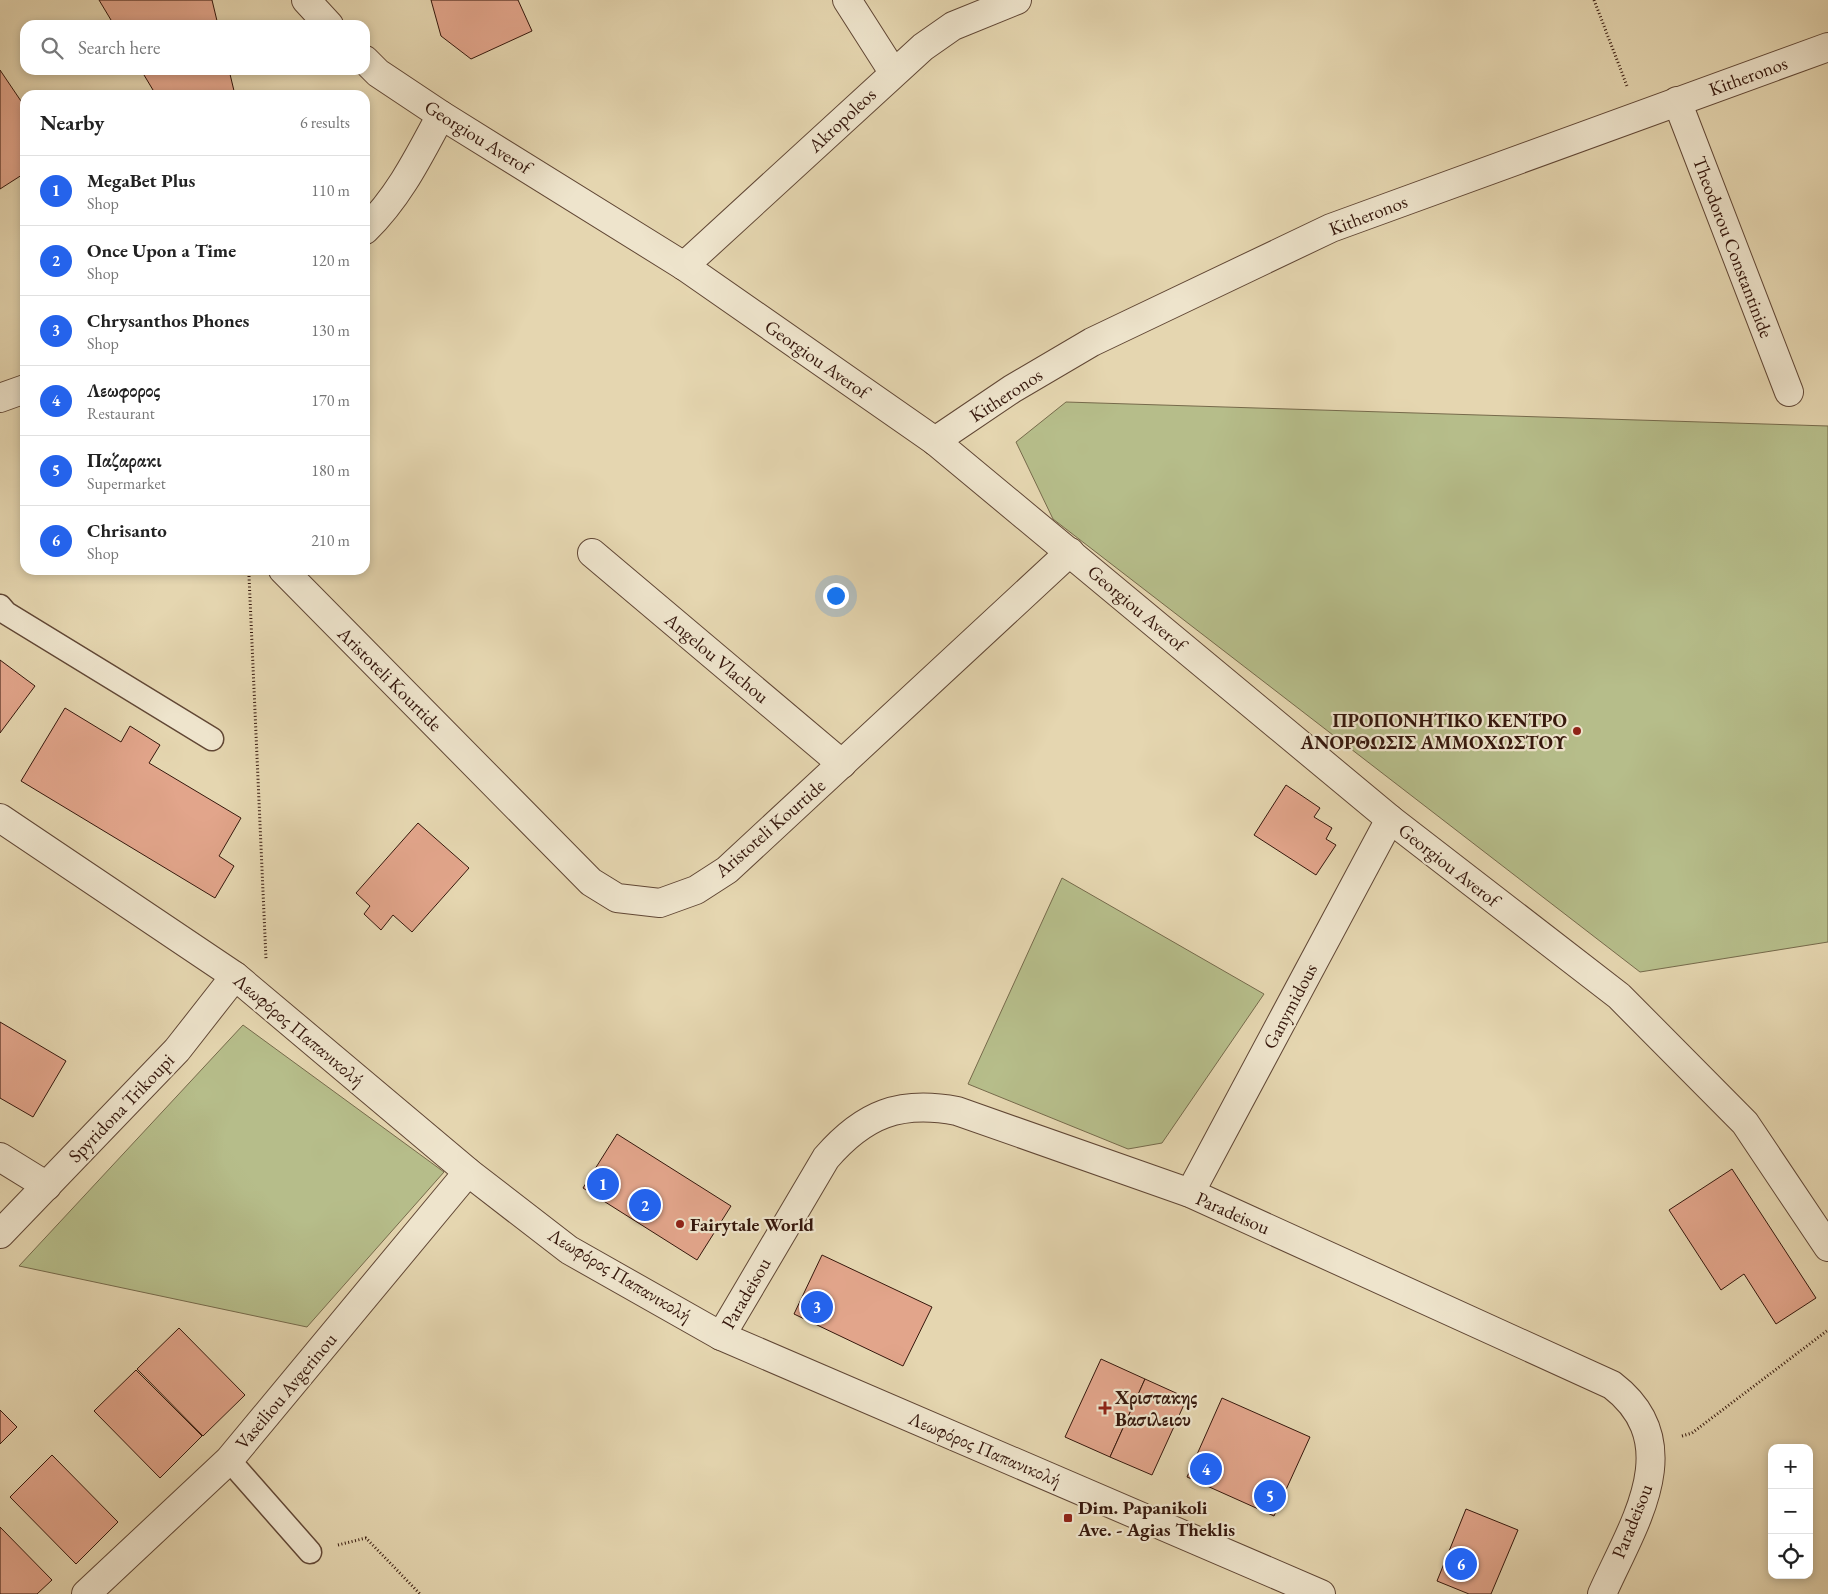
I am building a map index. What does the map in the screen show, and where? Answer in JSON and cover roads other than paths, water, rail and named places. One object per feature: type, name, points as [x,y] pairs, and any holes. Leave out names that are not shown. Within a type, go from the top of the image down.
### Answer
[{"type":"street","points":[[306,0],[324,20]]},
{"type":"street","points":[[847,0],[893,72]]},
{"type":"street","name":"Akropoleos","points":[[684,266],[922,47],[953,26],[1017,0]]},
{"type":"street","name":"Kitheronos","points":[[935,441],[1012,389],[1092,342],[1331,228],[1828,47]]},
{"type":"street","name":"Georgiou Averof","points":[[370,65],[378,73],[441,114],[684,266],[935,441],[1390,819],[1619,996],[1745,1123],[1828,1247]]},
{"type":"street","name":"Theodorou Constantinide","points":[[1677,102],[1789,392]]},
{"type":"street","points":[[370,225],[390,203],[408,177],[441,114]]},
{"type":"street","points":[[0,398],[20,391]]},
{"type":"street","name":"Aristoteli Kourtide","points":[[288,575],[590,882],[617,898],[660,903],[696,890],[727,870],[1070,552]]},
{"type":"street","name":"Angelou Vlachou","points":[[592,553],[842,764]]},
{"type":"street","name":"Λεωφόρος Παπανικολή","points":[[0,818],[235,976],[468,1172],[569,1250],[721,1336],[1321,1594]]},
{"type":"street","name":"Ganymidous","points":[[1190,1193],[1390,819]]},
{"type":"street","name":"Spyridona Trikoupi","points":[[0,1234],[177,1050],[235,976]]},
{"type":"street","name":"Paradeisou","points":[[721,1336],[826,1158],[855,1128],[887,1112],[912,1107],[932,1106],[957,1111],[1190,1193],[1612,1385],[1630,1401],[1647,1428],[1651,1444],[1650,1477],[1645,1495],[1602,1594]]},
{"type":"street","points":[[0,1157],[47,1186]]},
{"type":"street","name":"Vaseiliou Avgerinou","points":[[86,1594],[229,1460],[468,1172]]},
{"type":"lane","points":[[0,606],[6,613],[212,739]]},
{"type":"lane","points":[[229,1460],[310,1552]]},
{"type":"place","name":"ΠΡΟΠΟΝΗΤΙΚΟ ΚΕΝΤΡΟ ΑΝΟΡΘΩΣΙΣ ΑΜΜΟΧΩΣΤΟΥ","points":[[1577,731]]},
{"type":"place","name":"MegaBet Plus","points":[[603,1184]]},
{"type":"place","name":"Once Upon a Time","points":[[645,1205]]},
{"type":"place","name":"Fairytale World","points":[[680,1224]]},
{"type":"place","name":"Chrysanthos Phones","points":[[817,1307]]},
{"type":"place","name":"Χριστακης Βασιλειου","points":[[1105,1408]]},
{"type":"place","name":"Λεωφορος","points":[[1206,1469]]},
{"type":"place","name":"Παζαρακι","points":[[1270,1496]]},
{"type":"place","name":"Dim. Papanikoli Ave. - Agias Theklis","points":[[1068,1518]]},
{"type":"place","name":"Chrisanto","points":[[1461,1564]]}]
